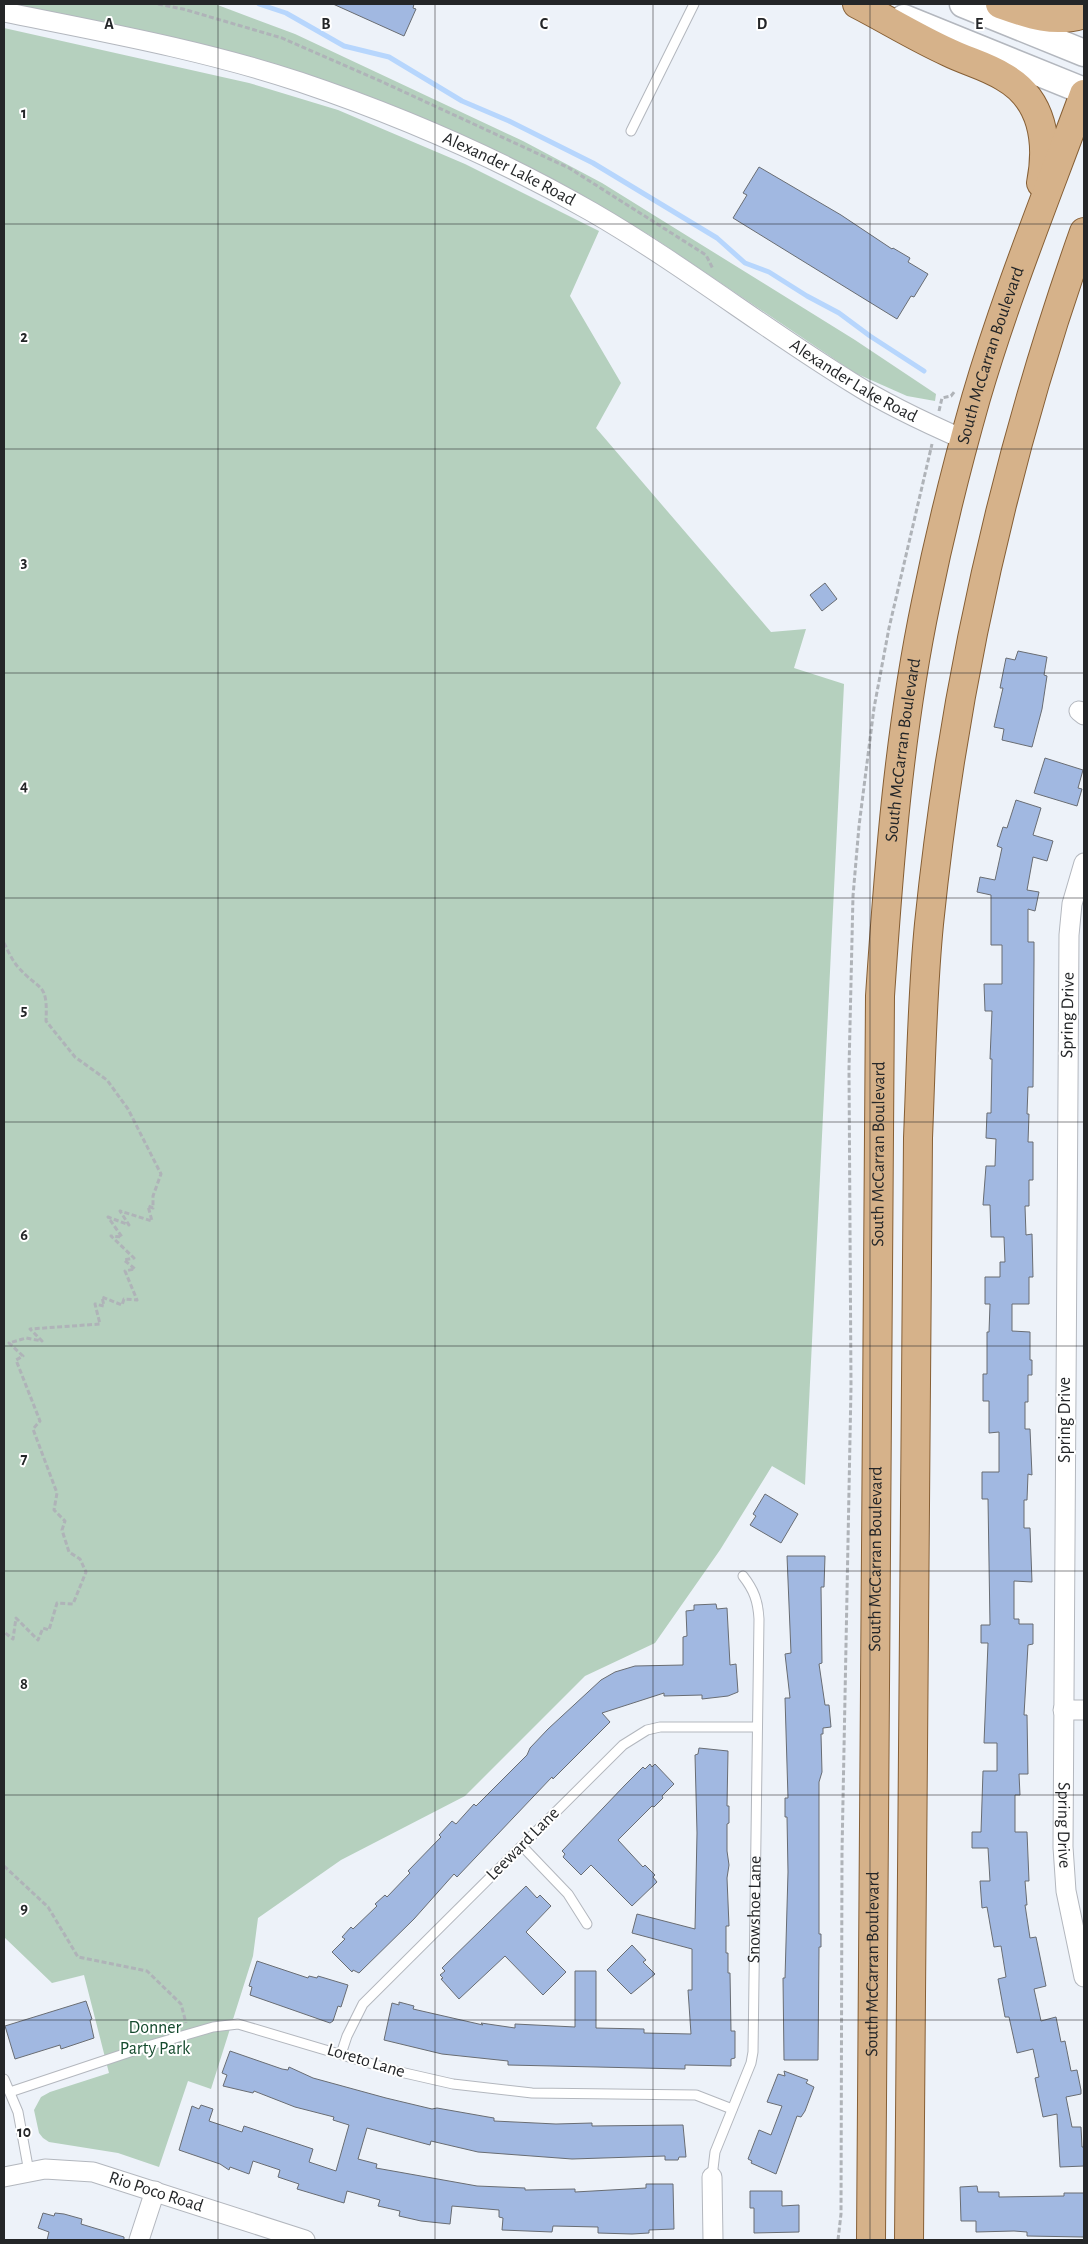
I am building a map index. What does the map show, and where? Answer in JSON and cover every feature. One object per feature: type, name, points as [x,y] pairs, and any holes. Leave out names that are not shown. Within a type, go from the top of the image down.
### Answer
[{"type":"main road","points":[[857,4],[947,52],[1004,76],[1025,92],[1038,113],[1045,140],[1042,177],[1031,235]]},
{"type":"main road","points":[[868,4],[1084,93]]},
{"type":"main road","points":[[963,4],[1084,53]]},
{"type":"main road","points":[[1000,4],[1041,17],[1057,19],[1084,14]]},
{"type":"main road","name":"South McCarran Boulevard","points":[[871,2240],[880,996],[892,824],[906,709],[925,603],[976,397],[1031,235],[1084,93]]},
{"type":"main road","points":[[1074,272],[1084,232]]},
{"type":"main road","points":[[909,2240],[918,1138],[929,926],[946,779],[970,645],[1001,513],[1038,373],[1084,246]]},
{"type":"street","name":"Alexander Lake Road","points":[[4,12],[164,46],[240,65],[360,104],[435,134],[540,184],[592,212],[677,265],[854,384],[965,440]]},
{"type":"street","name":"Spring Drive","points":[[1084,862],[1072,904],[1069,935],[1076,1067],[1063,1847],[1066,1891],[1080,1944],[1084,1977]]},
{"type":"street","points":[[1064,1710],[1084,1710]]},
{"type":"street","name":"Rio Poco Road","points":[[4,2177],[54,2169],[93,2172],[305,2240]]},
{"type":"street","name":"Snowshoe Lane","points":[[712,2177],[713,2240]]},
{"type":"street","points":[[139,2240],[155,2191]]},
{"type":"lane","points":[[631,131],[694,4]]},
{"type":"lane","name":"Snowshoe Lane","points":[[712,2177],[715,2152],[751,2064],[753,2052],[758,1603],[754,1589],[743,1576]]},
{"type":"lane","name":"Leeward Lane","points":[[341,2054],[353,2021],[363,2004],[623,1745],[647,1730],[676,1726],[758,1728]]},
{"type":"lane","points":[[522,1846],[568,1894],[587,1924]]},
{"type":"lane","name":"Loreto Lane","points":[[10,2092],[151,2045],[225,2024],[251,2026],[396,2071],[453,2084],[532,2093],[696,2095],[732,2109]]},
{"type":"lane","points":[[4,2079],[23,2133],[29,2172]]},
{"type":"path","points":[[176,4],[183,9]]},
{"type":"path","points":[[4,943],[17,966],[44,989],[47,1002],[46,1021],[75,1057],[107,1080],[128,1109],[161,1174],[153,1196],[153,1208],[148,1206],[152,1221],[120,1211],[129,1225],[108,1216],[122,1238],[111,1236],[134,1258],[124,1260],[135,1270],[125,1271],[137,1300],[124,1299],[122,1305],[102,1297],[104,1306],[95,1304],[100,1324],[30,1329],[42,1341],[26,1338],[9,1343],[23,1356],[16,1360],[40,1421],[33,1429],[57,1492],[54,1510],[65,1521],[62,1530],[68,1552],[80,1559],[86,1572],[73,1604],[57,1603],[49,1630],[43,1628],[38,1640],[16,1618],[13,1639],[4,1632]]},
{"type":"path","points":[[4,1866],[48,1907],[78,1957],[147,1972],[181,2004],[187,2030]]},
{"type":"green space","points":[[8,4],[215,4],[295,34],[523,141],[602,183],[855,340],[936,394],[935,401],[907,396],[855,373],[651,236],[557,182],[447,129],[394,106],[321,80]]},
{"type":"green space","name":"Donner Party Park","points":[[4,28],[249,83],[338,110],[465,164],[599,231],[570,296],[621,383],[596,428],[771,632],[806,629],[794,668],[844,684],[805,1485],[772,1466],[720,1550],[655,1643],[585,1676],[465,1796],[341,1860],[258,1918],[253,1956],[211,2089],[188,2081],[159,2167],[118,2153],[49,2142],[39,2133],[34,2110],[41,2097],[50,2092],[109,2073],[84,1975],[52,1983],[4,1937]]},
{"type":"building","points":[[333,4],[414,4],[413,8],[416,9],[404,36]]},
{"type":"building","points":[[759,167],[841,215],[892,249],[910,258],[908,262],[928,274],[914,297],[911,296],[897,319],[733,218],[747,195],[743,193]]},
{"type":"building","points":[[825,583],[837,599],[822,611],[810,595]]},
{"type":"building","points":[[1018,651],[1047,657],[1044,675],[1047,676],[1042,709],[1032,747],[1002,740],[1004,729],[994,727],[1003,688],[1000,688],[1006,658],[1015,660]]},
{"type":"building","points":[[1045,758],[1083,770],[1078,788],[1082,789],[1077,806],[1034,793]]},
{"type":"building","points":[[1016,800],[1041,808],[1033,835],[1053,841],[1047,861],[1033,857],[1027,890],[1039,892],[1035,911],[1028,909],[1028,942],[1034,942],[1033,1087],[1028,1087],[1027,1114],[1029,1114],[1028,1142],[1033,1142],[1033,1180],[1029,1180],[1029,1206],[1025,1206],[1026,1235],[1032,1234],[1033,1277],[1029,1277],[1029,1304],[1012,1304],[1012,1331],[1030,1332],[1030,1360],[1032,1360],[1032,1375],[1028,1375],[1028,1402],[1025,1402],[1025,1429],[1030,1429],[1032,1475],[1028,1474],[1027,1500],[1024,1500],[1024,1528],[1030,1528],[1032,1582],[1014,1581],[1014,1619],[1019,1619],[1019,1624],[1033,1624],[1033,1644],[1028,1645],[1024,1715],[1027,1715],[1028,1774],[1019,1774],[1020,1795],[1015,1795],[1015,1832],[1027,1832],[1029,1881],[1025,1881],[1027,1905],[1025,1905],[1030,1938],[1036,1937],[1046,1986],[1034,1989],[1041,2021],[1056,2017],[1061,2042],[1065,2041],[1071,2071],[1077,2070],[1081,2090],[1081,2094],[1066,2097],[1072,2127],[1081,2127],[1084,2166],[1060,2167],[1057,2114],[1043,2117],[1035,2078],[1039,2077],[1033,2049],[1017,2053],[1009,2017],[1005,2017],[998,1979],[1006,1977],[1001,1946],[994,1947],[987,1907],[982,1908],[980,1881],[990,1881],[988,1848],[972,1848],[972,1832],[981,1832],[983,1771],[997,1771],[997,1743],[984,1743],[988,1643],[981,1643],[981,1625],[990,1625],[988,1499],[982,1499],[982,1472],[999,1472],[999,1432],[989,1433],[989,1401],[983,1401],[983,1374],[987,1374],[987,1332],[989,1332],[990,1304],[985,1304],[985,1277],[1000,1277],[1000,1262],[1005,1262],[1004,1237],[991,1237],[990,1205],[983,1205],[986,1166],[995,1166],[996,1139],[986,1138],[987,1113],[991,1113],[992,1059],[990,1059],[992,1011],[985,1011],[984,984],[1002,984],[1002,945],[991,945],[991,895],[977,892],[980,877],[995,880],[1002,848],[997,846],[1003,827],[1007,828]]},
{"type":"building","points":[[765,1494],[798,1514],[781,1543],[750,1525],[756,1516],[753,1514]]},
{"type":"building","points":[[787,1556],[825,1556],[824,1587],[821,1587],[822,1663],[819,1664],[825,1705],[829,1705],[831,1727],[823,1728],[823,1734],[821,1734],[822,1772],[819,1782],[819,1934],[821,1934],[821,1947],[819,1947],[818,2060],[784,2060],[783,1978],[785,1978],[788,1872],[787,1817],[785,1817],[785,1798],[788,1798],[785,1698],[790,1698],[785,1654],[791,1653]]},
{"type":"building","points":[[716,1604],[717,1609],[727,1608],[730,1665],[736,1664],[738,1692],[728,1696],[702,1699],[702,1695],[664,1696],[664,1693],[602,1713],[610,1722],[553,1779],[552,1777],[457,1877],[454,1874],[414,1919],[359,1973],[353,1970],[352,1972],[332,1952],[345,1939],[342,1937],[351,1927],[353,1929],[377,1906],[375,1904],[385,1895],[387,1897],[410,1873],[408,1871],[441,1837],[439,1835],[452,1821],[456,1824],[474,1804],[476,1806],[527,1755],[530,1748],[548,1729],[601,1680],[615,1672],[635,1666],[683,1665],[683,1637],[687,1636],[686,1611],[694,1610],[694,1605]]},
{"type":"building","points":[[699,1748],[728,1751],[727,1806],[729,1806],[729,1823],[727,1824],[727,1851],[729,1865],[727,1878],[729,1926],[726,1926],[726,1953],[728,1953],[728,1973],[730,1973],[731,2031],[735,2031],[735,2058],[731,2059],[731,2066],[685,2065],[685,2069],[508,2065],[508,2061],[442,2054],[384,2040],[392,2003],[399,2005],[399,2002],[414,2006],[413,2009],[483,2025],[481,2023],[515,2028],[515,2024],[575,2027],[575,1971],[596,1971],[596,2028],[644,2029],[644,2033],[691,2034],[688,1990],[692,1990],[692,1949],[632,1933],[637,1914],[695,1929],[697,1833],[695,1755],[698,1754]]},
{"type":"building","points":[[650,1764],[652,1767],[655,1764],[674,1784],[654,1807],[652,1806],[618,1840],[643,1867],[645,1865],[655,1875],[653,1877],[657,1882],[632,1906],[591,1865],[581,1875],[563,1857],[565,1854],[562,1851],[643,1767],[645,1769]]},
{"type":"building","points":[[526,1886],[537,1898],[540,1895],[551,1906],[526,1932],[566,1972],[543,1995],[505,1956],[459,1999],[441,1979],[443,1978],[440,1975],[445,1971],[442,1968]]},
{"type":"building","points":[[632,1945],[646,1960],[643,1962],[655,1974],[631,1994],[607,1970]]},
{"type":"building","points":[[257,1961],[308,1978],[309,1976],[317,1978],[318,1976],[348,1985],[341,2007],[338,2006],[333,2021],[330,2023],[250,1995],[252,1987],[249,1986]]},
{"type":"building","points":[[86,2001],[92,2019],[90,2020],[94,2038],[61,2049],[60,2045],[15,2059],[5,2026]]},
{"type":"building","points":[[230,2051],[282,2069],[288,2070],[289,2067],[313,2078],[386,2098],[432,2109],[437,2108],[494,2118],[494,2121],[556,2124],[592,2123],[592,2126],[683,2125],[686,2157],[679,2157],[678,2160],[665,2160],[665,2156],[572,2159],[478,2152],[431,2141],[430,2145],[367,2128],[358,2159],[377,2164],[376,2168],[477,2186],[525,2188],[525,2190],[575,2189],[575,2192],[646,2188],[646,2184],[673,2184],[674,2229],[649,2230],[649,2233],[632,2234],[598,2233],[598,2227],[553,2226],[552,2232],[502,2230],[503,2218],[499,2217],[499,2210],[452,2206],[450,2224],[421,2221],[399,2216],[400,2211],[378,2206],[380,2200],[347,2191],[344,2203],[297,2189],[299,2184],[278,2177],[280,2170],[253,2161],[249,2174],[230,2167],[229,2170],[220,2164],[179,2150],[192,2106],[199,2109],[201,2105],[213,2109],[209,2121],[242,2132],[244,2126],[313,2149],[309,2162],[336,2171],[349,2125],[333,2120],[334,2117],[295,2107],[254,2091],[253,2093],[223,2086],[227,2075],[222,2073]]},
{"type":"building","points":[[784,2071],[808,2080],[806,2083],[814,2087],[805,2111],[801,2117],[797,2116],[776,2174],[751,2163],[752,2161],[748,2159],[759,2130],[771,2135],[782,2106],[767,2102],[778,2074],[785,2076]]},
{"type":"building","points":[[977,2186],[978,2192],[999,2192],[999,2197],[1064,2196],[1064,2193],[1084,2193],[1084,2237],[1027,2236],[1027,2232],[1014,2231],[976,2232],[976,2221],[961,2221],[960,2187]]},
{"type":"building","points":[[750,2191],[782,2191],[782,2206],[799,2205],[799,2232],[754,2233],[754,2208],[750,2208]]},
{"type":"building","points":[[43,2213],[54,2216],[55,2213],[64,2214],[82,2219],[81,2224],[124,2237],[124,2240],[47,2240],[49,2232],[38,2228]]},
{"type":"waterway","points":[[259,4],[286,13],[344,46],[389,57],[462,101],[509,121],[593,163],[717,238],[745,263],[769,272],[807,296],[839,313],[870,336],[924,371]]}]
